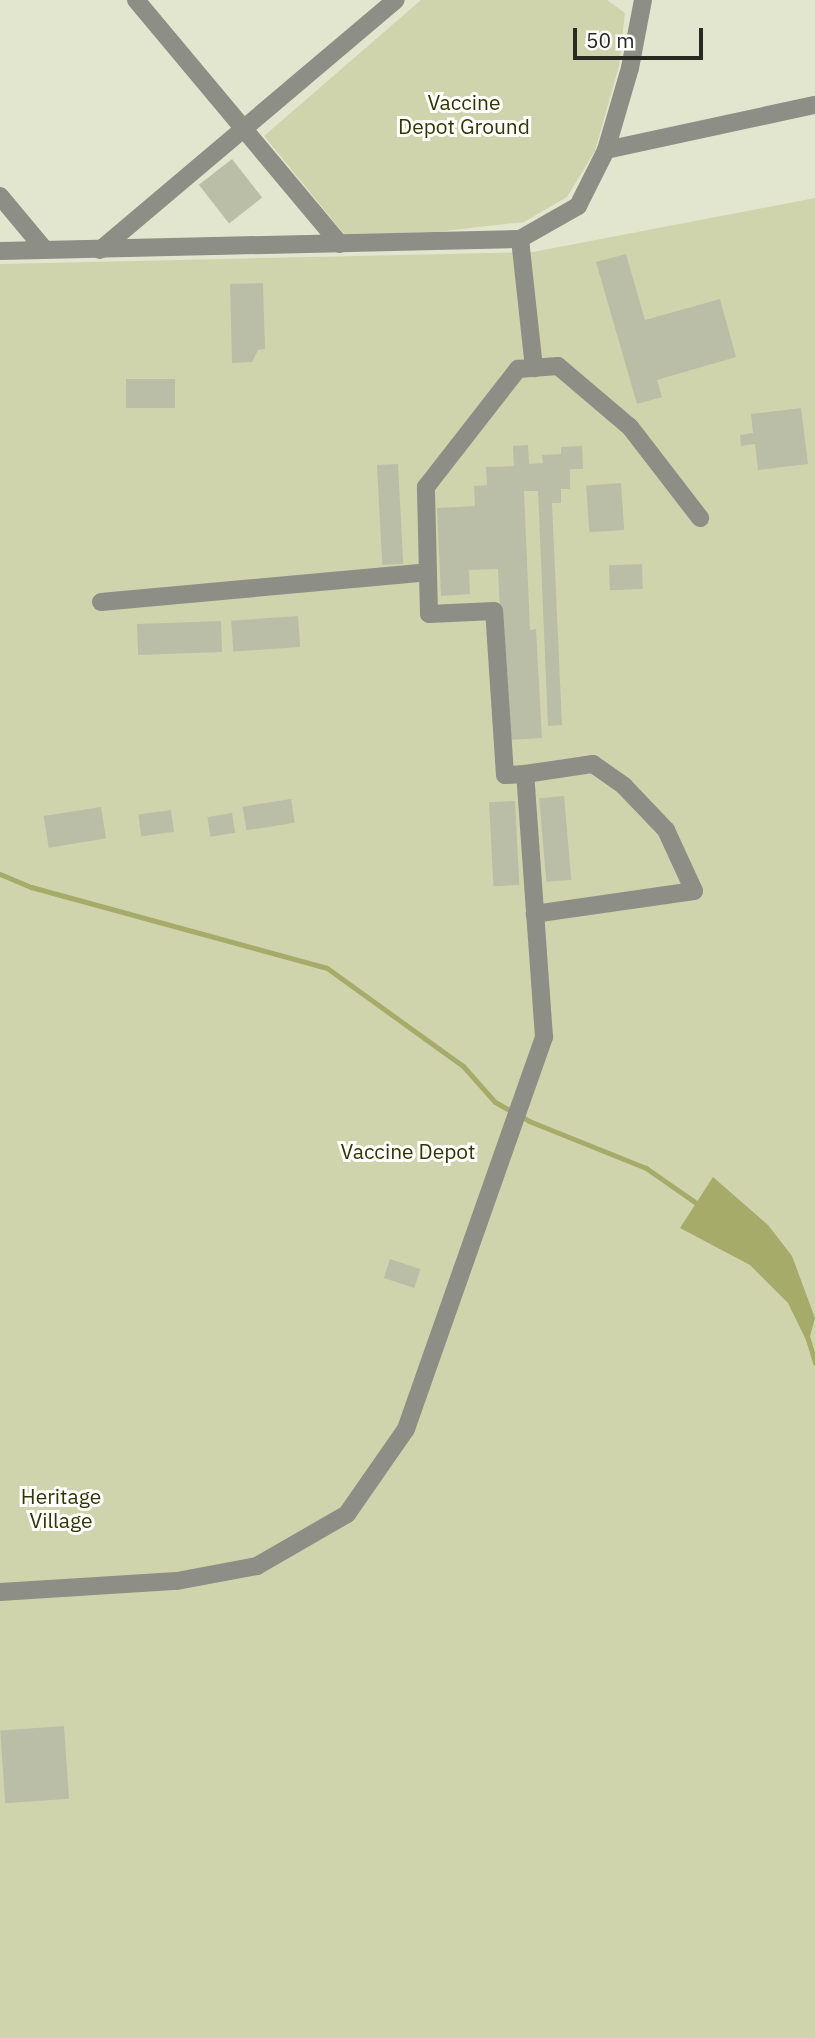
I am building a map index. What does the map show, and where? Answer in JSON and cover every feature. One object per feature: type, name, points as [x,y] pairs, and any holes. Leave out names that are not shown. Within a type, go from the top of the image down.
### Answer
[{"type":"street","points":[[136,0],[340,244]]},
{"type":"street","points":[[100,250],[396,0]]},
{"type":"street","points":[[0,251],[520,239],[578,206],[606,150],[630,68],[643,0]]},
{"type":"street","points":[[606,150],[815,105]]},
{"type":"street","points":[[0,197],[44,250]]},
{"type":"street","points":[[520,239],[534,368]]},
{"type":"street","points":[[535,914],[694,891],[666,830],[624,786],[593,764],[505,775],[494,611],[429,614],[426,487],[518,369],[558,366],[630,428],[700,517]]},
{"type":"street","points":[[101,602],[428,572]]},
{"type":"street","points":[[0,1591],[177,1581],[257,1566],[347,1514],[406,1429],[544,1037],[525,774]]},
{"type":"green space","name":"Vaccine Depot Ground","points":[[421,0],[607,0],[625,13],[619,66],[595,151],[567,197],[524,222],[436,232],[344,234],[264,136]]},
{"type":"green space","name":"Vaccine Depot","points":[[815,198],[815,2038],[0,2038],[0,264],[533,252]]},
{"type":"shaded area","points":[[713,1177],[768,1225],[792,1256],[815,1318],[808,1344],[788,1303],[750,1265],[680,1228]]},
{"type":"building","points":[[232,159],[262,198],[229,223],[199,185]]},
{"type":"building","points":[[626,254],[645,320],[720,299],[736,357],[657,380],[662,397],[637,404],[596,262]]},
{"type":"building","points":[[263,283],[265,349],[258,350],[252,362],[232,363],[230,284]]},
{"type":"building","points":[[126,379],[175,379],[175,408],[126,408]]},
{"type":"building","points":[[801,408],[808,464],[758,470],[755,444],[741,446],[740,435],[753,433],[751,414]]},
{"type":"building","points":[[528,445],[529,464],[543,463],[542,455],[561,454],[561,447],[582,446],[583,469],[570,469],[570,489],[561,489],[561,503],[552,503],[562,725],[548,726],[538,491],[524,491],[530,630],[536,629],[542,738],[506,740],[498,569],[469,570],[470,594],[441,596],[437,508],[475,506],[474,486],[487,485],[486,467],[514,466],[513,446]]},
{"type":"building","points":[[398,464],[403,564],[382,565],[377,465]]},
{"type":"building","points":[[621,483],[624,530],[589,532],[586,485]]},
{"type":"building","points":[[642,564],[643,589],[610,590],[609,565]]},
{"type":"building","points":[[298,616],[300,647],[233,652],[231,621]]},
{"type":"building","points":[[221,621],[222,652],[138,655],[137,624]]},
{"type":"building","points":[[564,796],[571,880],[546,882],[539,798]]},
{"type":"building","points":[[291,799],[295,823],[246,830],[243,807]]},
{"type":"building","points":[[515,801],[519,885],[493,886],[489,802]]},
{"type":"building","points":[[101,807],[106,839],[49,848],[44,816]]},
{"type":"building","points":[[171,810],[174,832],[141,836],[138,815]]},
{"type":"building","points":[[232,813],[235,833],[210,837],[207,817]]},
{"type":"building","points":[[390,1259],[420,1269],[414,1288],[384,1278]]},
{"type":"building","points":[[64,1726],[69,1799],[5,1803],[0,1730]]},
{"type":"waterway","points":[[0,874],[31,887],[327,968],[463,1066],[495,1102],[529,1121],[646,1168],[702,1207]]},
{"type":"waterway","points":[[807,1336],[815,1363]]},
{"type":"park label","name":"Heritage Village","points":[[61,1508]]}]
